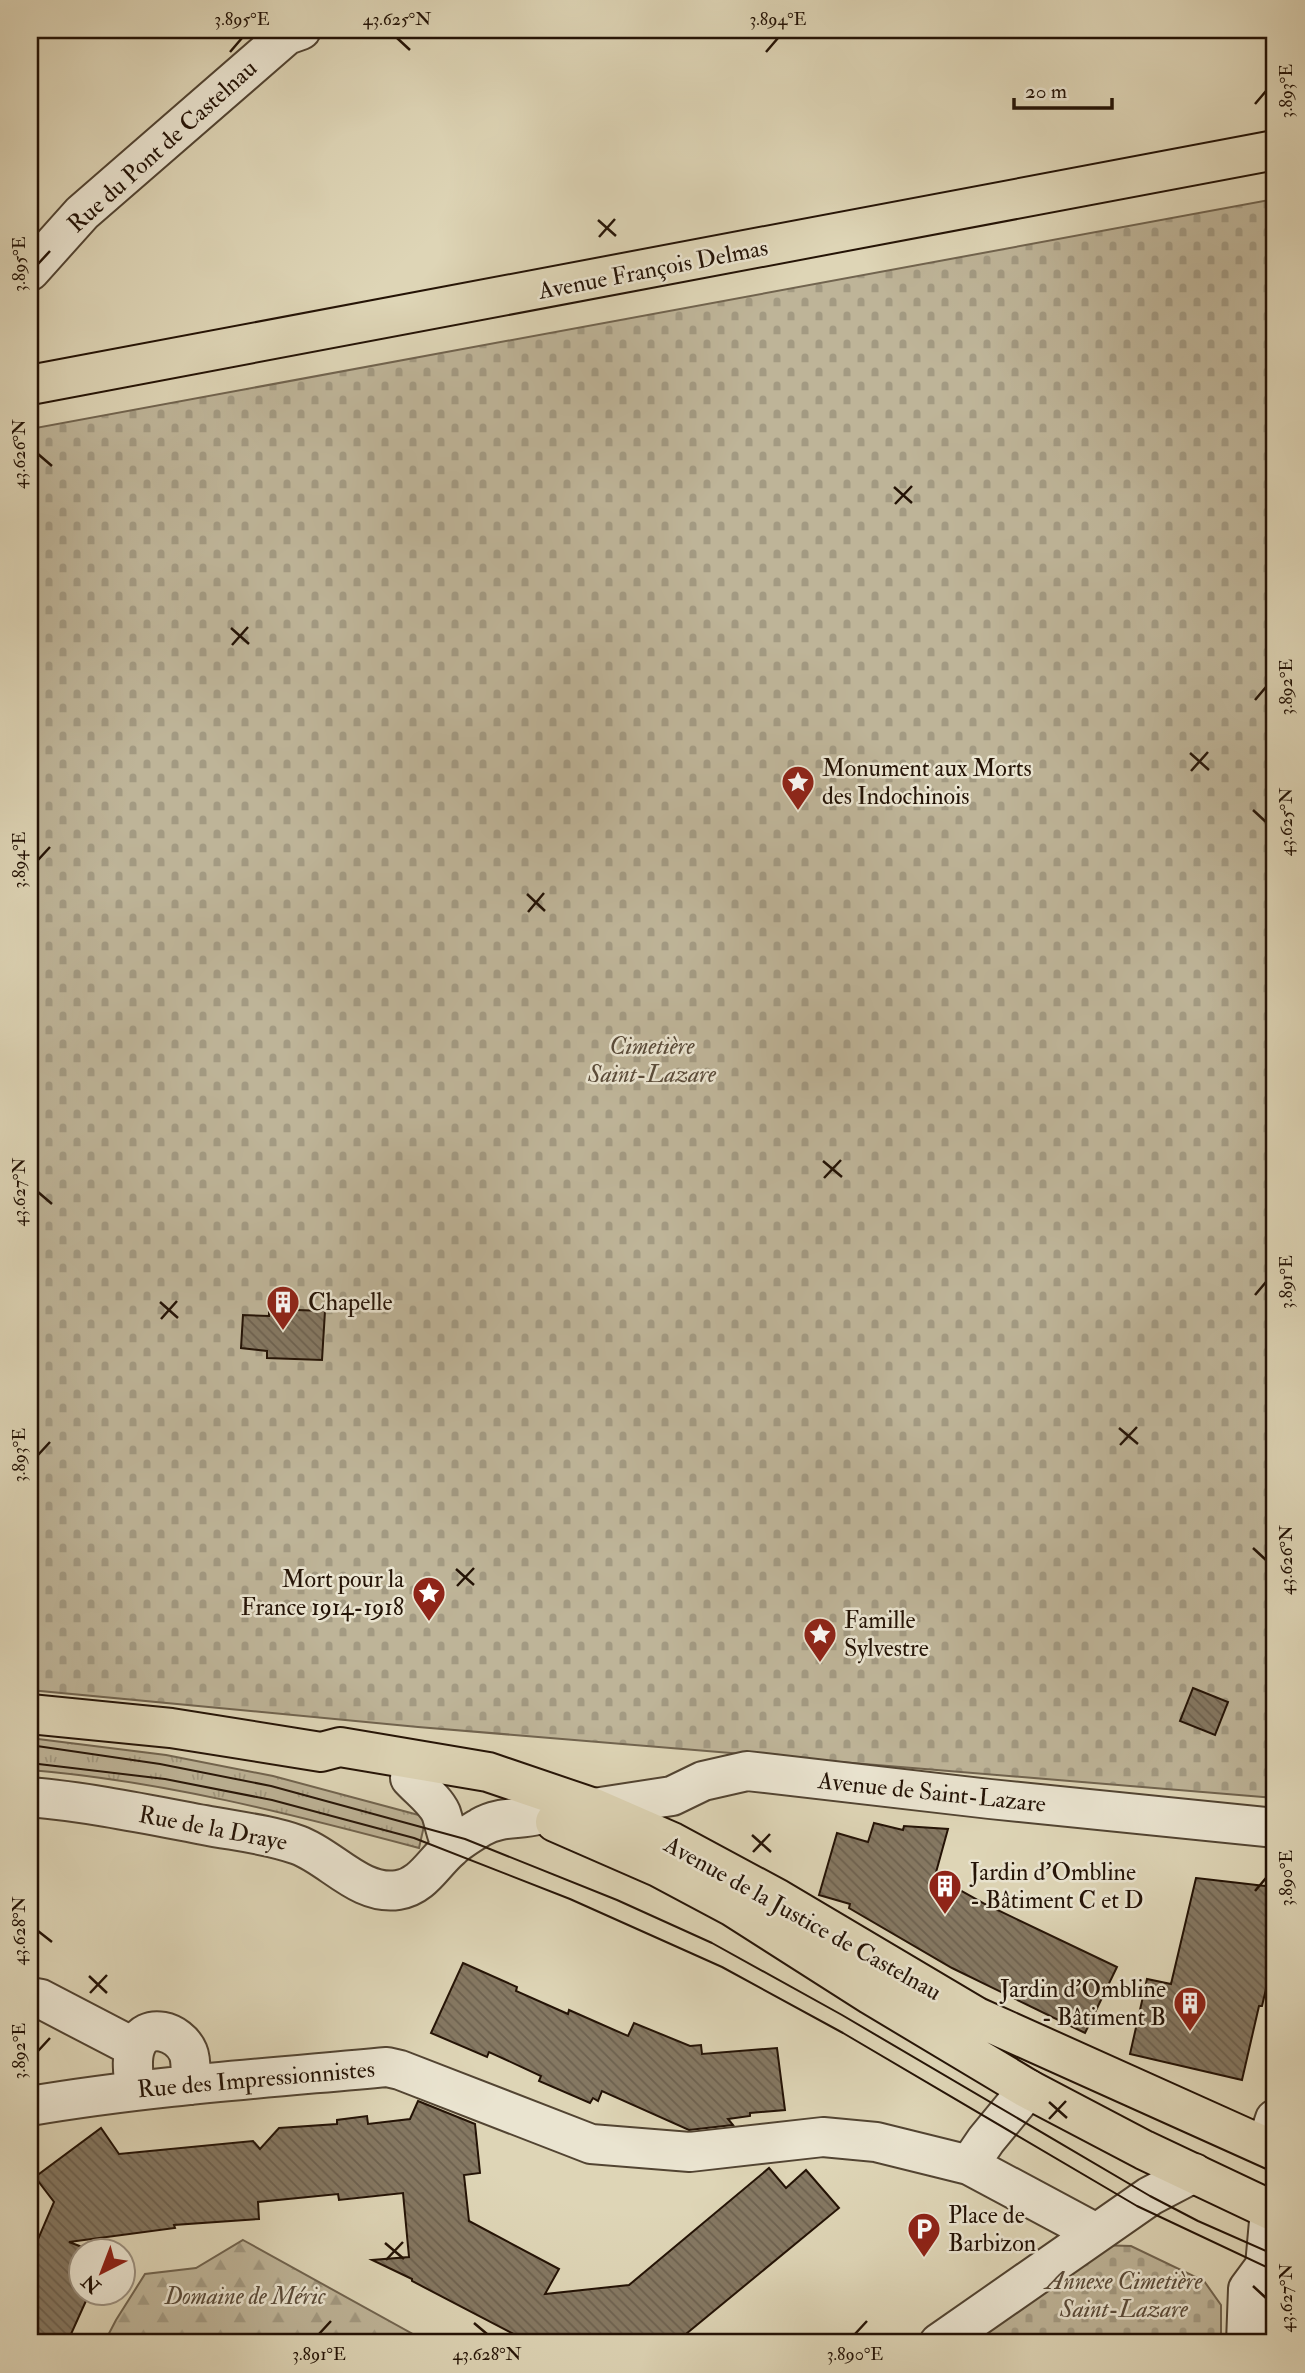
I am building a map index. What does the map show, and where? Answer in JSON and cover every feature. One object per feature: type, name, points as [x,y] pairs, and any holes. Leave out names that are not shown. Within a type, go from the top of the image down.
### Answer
[{"type":"main road","name":"Avenue François Delmas","points":[[30,385],[1275,150]]},
{"type":"main road","name":"Avenue de la Justice de Castelnau","points":[[30,1714],[171,1728],[321,1752],[341,1747],[488,1772],[594,1808],[671,1842],[778,1899],[977,2017],[1272,2139]]},
{"type":"main road","name":"Avenue de la Justice de Castelnau","points":[[321,1752],[336,1764],[485,1792],[519,1803],[538,1815],[590,1835],[658,1867],[733,1907],[871,1995],[1028,2089],[1273,2211]]},
{"type":"main road","points":[[1194,2173],[1272,2139],[1273,2211]]},
{"type":"street","name":"Rue du Pont de Castelnau","points":[[30,271],[82,213],[286,35],[301,30]]},
{"type":"street","name":"Avenue de Saint-Lazare","points":[[594,1808],[672,1796],[703,1781],[747,1771],[1275,1828]]},
{"type":"street","points":[[410,1778],[440,1813],[452,1847]]},
{"type":"street","name":"Rue de la Draye","points":[[30,1797],[141,1813],[275,1838],[299,1845],[359,1882],[384,1890],[400,1890],[422,1879],[452,1847],[482,1826],[502,1818],[521,1819],[538,1815]]},
{"type":"street","points":[[30,1997],[41,1999],[135,2048]]},
{"type":"street","points":[[135,2091],[132,2061],[135,2048],[149,2033],[160,2030],[180,2040],[189,2053],[191,2085]]},
{"type":"street","name":"Rue des Impressionnistes","points":[[30,2106],[135,2091],[387,2067],[591,2144],[690,2152],[823,2137],[876,2142],[968,2165],[1096,2233]]},
{"type":"street","points":[[968,2165],[1028,2089]]},
{"type":"street","points":[[939,2343],[1150,2196],[1194,2173]]},
{"type":"street","points":[[1246,2343],[1248,2289],[1270,2277],[1273,2211]]},
{"type":"green space","name":"Cimetière Saint-Lazare","points":[[1275,199],[1275,1798],[418,1727],[30,1690],[30,429]]},
{"type":"green space","points":[[30,1738],[166,1755],[273,1776],[426,1817],[419,1848],[226,1800],[129,1782],[30,1770]]},
{"type":"green space","name":"Domaine de Méric","points":[[243,2240],[429,2343],[104,2343],[125,2306],[136,2306],[136,2288],[145,2274],[196,2268]]},
{"type":"green space","name":"Annexe Cimetière Saint-Lazare","points":[[1096,2245],[1131,2246],[1204,2281],[1221,2305],[1221,2343],[957,2343]]},
{"type":"building","name":"Chapelle","points":[[269,1309],[325,1311],[322,1360],[267,1358],[267,1351],[241,1348],[243,1315],[269,1316]]},
{"type":"building","points":[[1193,1688],[1228,1702],[1215,1735],[1180,1721]]},
{"type":"building","name":"Jardin d'Ombline - Bâtiment C et D","points":[[874,1823],[903,1830],[904,1826],[948,1829],[935,1876],[985,1904],[1117,1967],[1085,2033],[952,1968],[849,1908],[850,1904],[819,1895],[837,1833],[868,1842]]},
{"type":"building","points":[[1196,1878],[1275,1887],[1275,1951],[1242,2080],[1130,2054],[1147,1979],[1171,1984]]},
{"type":"building","points":[[463,1963],[517,1987],[516,1991],[568,2014],[569,2010],[628,2036],[634,2023],[690,2046],[701,2045],[702,2054],[777,2048],[785,2110],[750,2113],[750,2116],[728,2119],[733,2125],[689,2130],[602,2091],[598,2101],[593,2098],[590,2103],[539,2081],[541,2076],[489,2052],[487,2057],[431,2033]]},
{"type":"building","points":[[418,2101],[475,2124],[480,2173],[464,2175],[469,2221],[559,2269],[545,2294],[629,2285],[769,2168],[786,2188],[806,2170],[839,2208],[675,2343],[531,2343],[372,2260],[409,2257],[403,2193],[339,2200],[338,2194],[258,2202],[259,2219],[174,2225],[175,2228],[114,2236],[66,2236],[66,2306],[84,2306],[67,2343],[30,2343],[30,2249],[36,2244],[54,2202],[35,2177],[101,2128],[119,2154],[253,2141],[260,2149],[279,2128],[337,2124],[337,2120],[367,2116],[368,2124],[410,2119]]},
{"type":"tram line","points":[[30,1745],[160,1764],[271,1786],[465,1839],[617,1900],[712,1943],[842,2015],[1150,2196],[1198,2221],[1275,2255]]},
{"type":"tram line","points":[[30,1763],[165,1779],[272,1800],[414,1838],[570,1899],[722,1967],[843,2033],[1137,2206],[1275,2271]]},
{"type":"place","name":"Monument aux Morts des Indochinois","points":[[798,812]]},
{"type":"place","name":"Chapelle","points":[[283,1332]]},
{"type":"place","name":"Mort pour la France 1914-1918","points":[[429,1623]]},
{"type":"place","name":"Famille Sylvestre","points":[[820,1664]]},
{"type":"place","name":"Jardin d'Ombline - Bâtiment C et D","points":[[945,1916]]},
{"type":"place","name":"Jardin d'Ombline - Bâtiment B","points":[[1190,2033]]},
{"type":"place","name":"Place de Barbizon","points":[[924,2259]]}]
